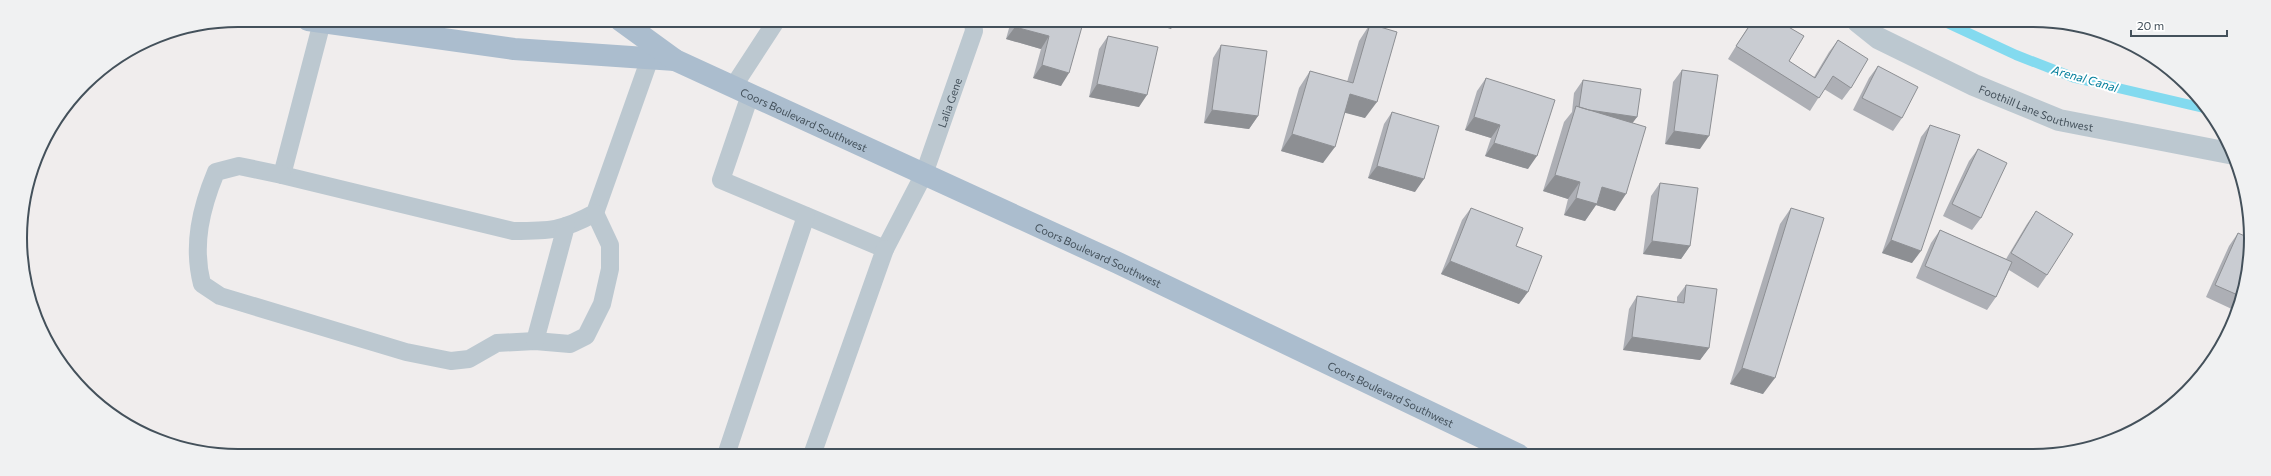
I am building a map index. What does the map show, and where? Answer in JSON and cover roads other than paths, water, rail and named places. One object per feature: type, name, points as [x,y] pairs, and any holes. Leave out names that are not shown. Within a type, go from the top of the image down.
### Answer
[{"type":"main road","name":"Coors Boulevard Southwest","points":[[358,27],[514,49],[675,60]]},
{"type":"main road","name":"Coors Boulevard Southwest","points":[[630,27],[675,60],[1125,266],[1506,449]]},
{"type":"street","name":"Foothill Lane Southwest","points":[[1864,27],[1878,38],[1974,85],[2059,120],[2226,152]]},
{"type":"lane","points":[[282,175],[314,27]]},
{"type":"lane","points":[[773,27],[742,91],[721,180],[885,249]]},
{"type":"lane","name":"Lalia Gene","points":[[814,449],[885,249],[924,174],[974,27]]},
{"type":"lane","points":[[595,213],[551,231],[513,231],[239,166],[216,172],[204,200],[197,247],[198,266],[202,284],[220,296],[406,352],[451,361],[470,359],[497,343],[535,340],[570,344],[586,336],[602,304],[610,269],[610,245],[595,213],[650,58]]},
{"type":"lane","points":[[728,449],[806,216]]},
{"type":"lane","points":[[535,340],[566,226]]},
{"type":"waterway","name":"Arenal Canal","points":[[1956,27],[2016,55],[2075,78],[2197,107]]}]
